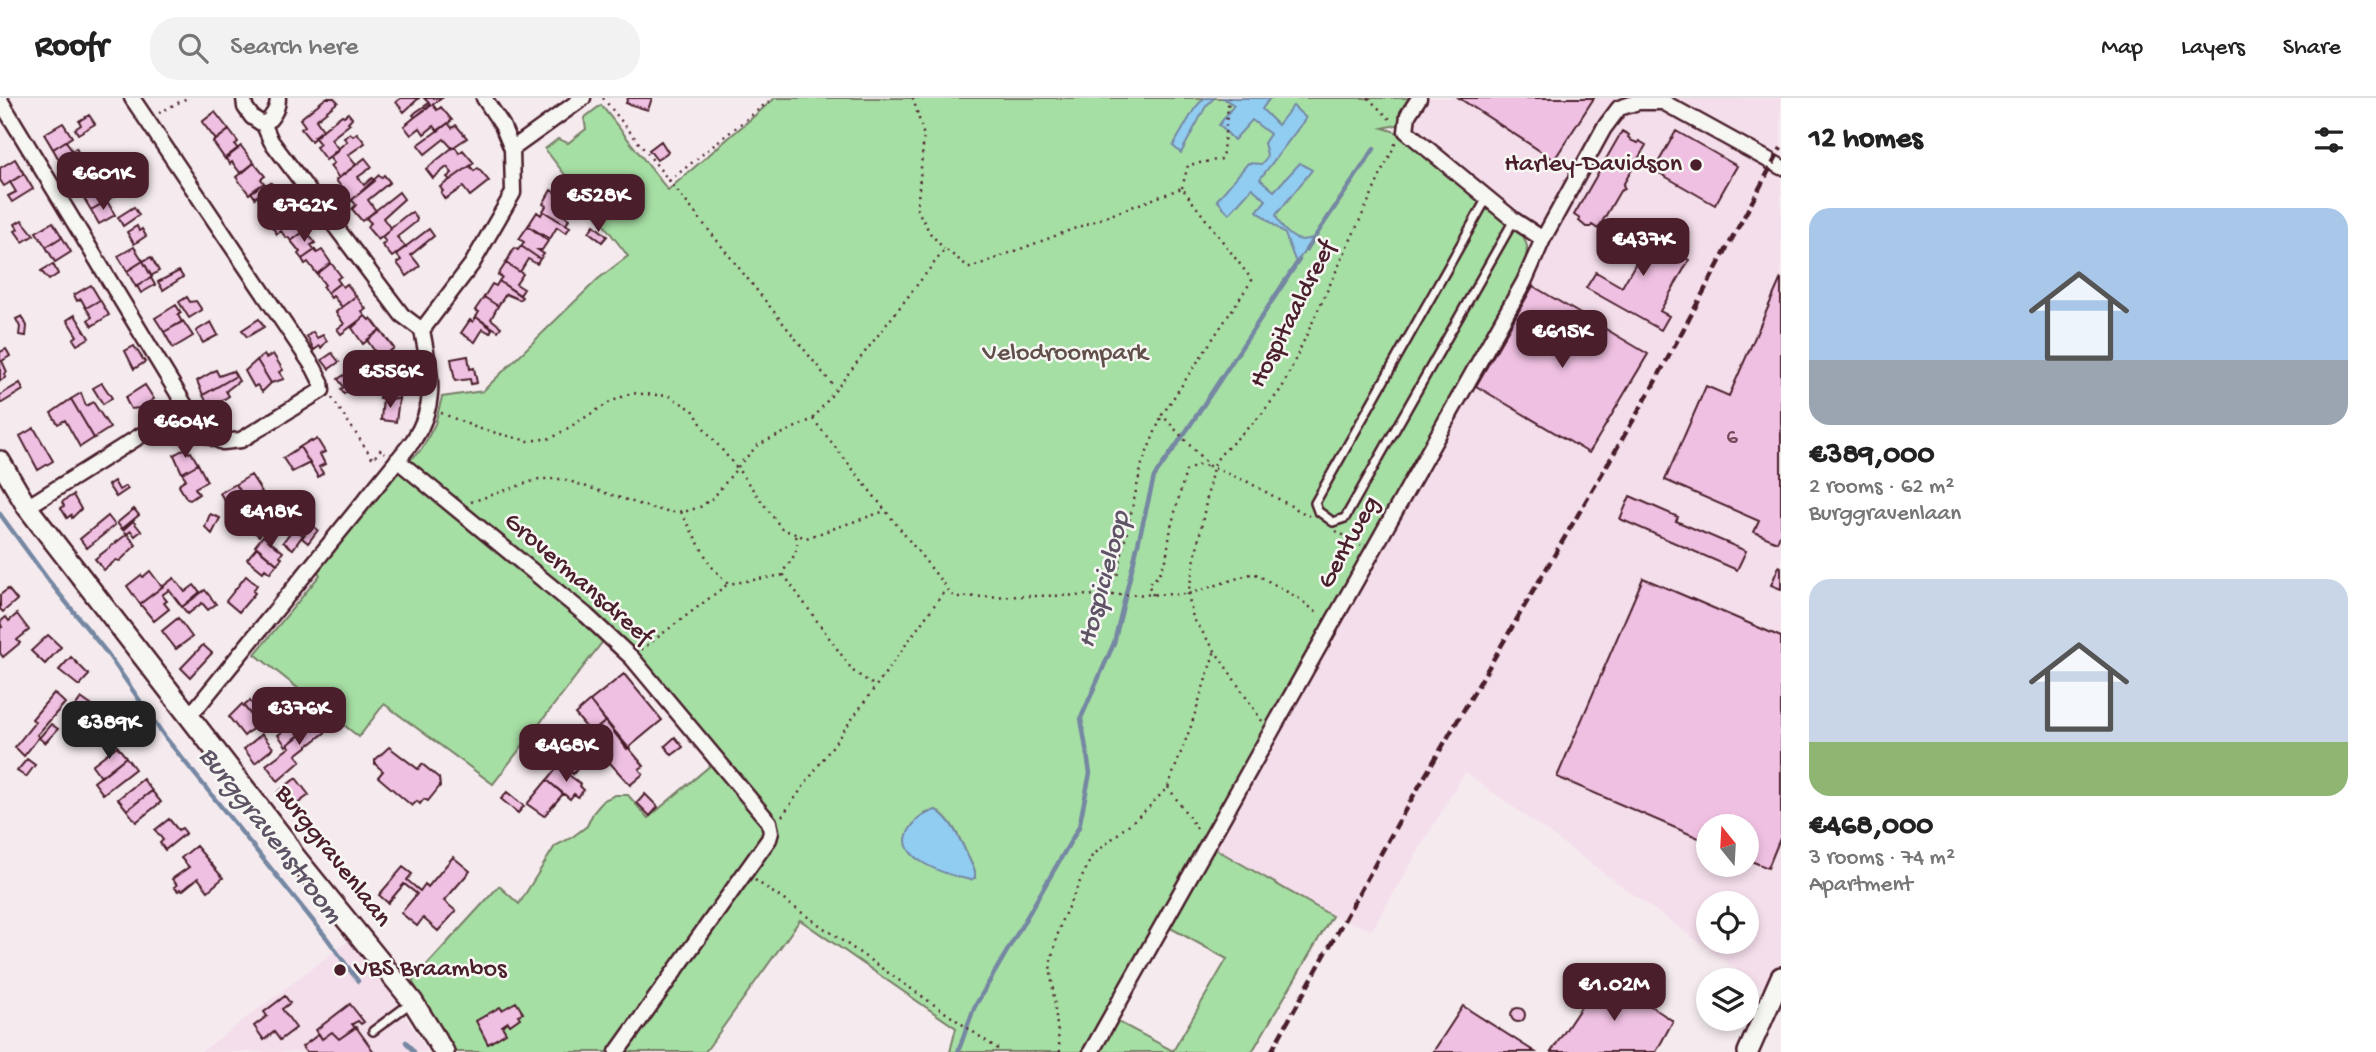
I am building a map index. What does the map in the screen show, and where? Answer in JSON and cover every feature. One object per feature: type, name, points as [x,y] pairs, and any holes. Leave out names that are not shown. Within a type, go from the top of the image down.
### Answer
[{"type":"main road","name":"Burggravenlaan","points":[[0,461],[27,507],[304,868],[315,878],[413,1002],[444,1052]]},
{"type":"main road","points":[[1748,1052],[1781,977]]},
{"type":"street","points":[[0,100],[203,433],[223,442],[241,440],[322,390],[321,382],[132,98]]},
{"type":"street","points":[[188,715],[397,460],[422,426],[432,386],[422,330],[402,315],[271,141],[264,125],[249,113],[244,98]]},
{"type":"street","points":[[264,125],[278,106],[278,98]]},
{"type":"street","points":[[422,330],[472,264],[513,193],[512,149],[502,125],[484,98]]},
{"type":"street","points":[[512,149],[583,98]]},
{"type":"street","points":[[1419,98],[1408,116],[1406,131],[1514,220],[1543,239]]},
{"type":"street","name":"Gentweg","points":[[1091,1052],[1524,282],[1543,239],[1605,128],[1619,108],[1638,102],[1663,102],[1781,167]]},
{"type":"street","points":[[27,507],[186,407]]},
{"type":"street","name":"Grovermansdreef","points":[[397,460],[586,615],[632,657],[768,822],[771,832]]},
{"type":"street","points":[[617,1052],[769,839],[771,832]]},
{"type":"lane","points":[[1487,198],[1315,503],[1318,511],[1334,522],[1345,518],[1514,220]]},
{"type":"lane","points":[[373,1031],[413,1002]]},
{"type":"path","points":[[148,121],[187,98]]},
{"type":"path","points":[[603,98],[835,389]]},
{"type":"path","points":[[669,181],[773,98]]},
{"type":"path","points":[[914,98],[924,136],[917,209],[930,233],[945,249],[970,268],[1182,188]]},
{"type":"path","points":[[1182,188],[1188,165],[1222,159],[1230,98]]},
{"type":"path","points":[[1368,98],[1391,118],[1395,126]]},
{"type":"path","name":"Hospitaaldreef","points":[[1188,594],[1211,467],[1282,388],[1395,147],[1397,135]]},
{"type":"path","points":[[1098,596],[1117,576],[1142,464],[1162,415],[1252,280],[1182,188]]},
{"type":"path","points":[[456,509],[460,505],[539,478],[564,479],[654,509],[681,511],[700,507],[714,497],[758,445],[813,419],[945,249]]},
{"type":"path","points":[[322,390],[329,393],[373,459],[381,449],[397,460]]},
{"type":"path","points":[[428,407],[477,428],[528,441],[552,438],[610,402],[631,393],[669,396],[692,410],[782,529],[806,538],[886,512]]},
{"type":"path","points":[[1162,415],[1211,467]]},
{"type":"path","points":[[813,419],[954,597],[1188,594],[1254,573],[1298,598],[1332,625]]},
{"type":"path","points":[[1153,595],[1148,584],[1158,576],[1167,561],[1171,527],[1186,471],[1198,465],[1248,481],[1316,520]]},
{"type":"path","points":[[681,511],[711,566],[727,584]]},
{"type":"path","points":[[1328,527],[1373,552]]},
{"type":"path","points":[[796,536],[799,546],[794,558],[784,570],[785,576],[853,671],[876,687]]},
{"type":"path","points":[[632,657],[727,584],[785,576]]},
{"type":"path","points":[[771,832],[946,589]]},
{"type":"path","points":[[1188,594],[1194,618],[1267,728],[1272,731]]},
{"type":"path","points":[[1060,1052],[1050,964],[1061,922],[1093,856],[1168,787],[1215,650]]},
{"type":"path","points":[[1168,787],[1208,845]]},
{"type":"path","points":[[744,873],[1002,1052]]},
{"type":"shaded area","points":[[1412,98],[1781,98],[1781,992],[1759,986],[1759,968],[1734,968],[1715,954],[1759,954],[1759,891],[1696,891],[1696,940],[1465,772],[1372,930],[1332,916],[1212,847],[1526,262],[1539,229],[1527,223],[1401,124]]},
{"type":"shaded area","name":"VBS Braambos","points":[[348,941],[394,998],[428,1052],[201,1052]]},
{"type":"green space","name":"Velodroompark","points":[[775,98],[1412,98],[1401,124],[1383,128],[1402,134],[1523,235],[1527,246],[1526,262],[1464,379],[1085,1052],[950,1052],[956,1028],[800,920],[705,1052],[454,1052],[412,981],[499,886],[519,904],[555,846],[587,826],[604,800],[615,795],[628,795],[648,818],[712,764],[628,661],[604,640],[493,784],[384,704],[359,737],[255,654],[320,575],[317,570],[396,473],[422,449],[435,424],[442,397],[483,391],[598,279],[628,256],[545,149],[558,139],[568,143],[586,129],[584,118],[601,105],[668,190]],"holes":[[[936,810],[959,837],[975,871],[975,877],[924,814]]]},
{"type":"green space","points":[[1212,847],[1332,916],[1252,1052],[1098,1052],[1115,1020],[1173,1051],[1227,959],[1167,926]]},
{"type":"water","points":[[1204,98],[1214,98],[1206,106],[1181,153],[1173,146],[1195,108]]},
{"type":"water","points":[[1223,98],[1270,98],[1262,109],[1278,125],[1293,106],[1306,118],[1260,179],[1274,191],[1300,163],[1312,170],[1276,215],[1282,227],[1293,237],[1302,240],[1314,238],[1296,263],[1285,234],[1257,211],[1266,200],[1252,188],[1229,214],[1217,200],[1248,163],[1262,164],[1267,154],[1264,143],[1270,134],[1252,120],[1234,140],[1219,125],[1234,105]]},
{"type":"water","points":[[936,810],[949,822],[963,846],[975,871],[975,877],[971,880],[938,870],[915,857],[908,849],[906,840],[910,829],[921,817]]},
{"type":"building","points":[[326,98],[334,98],[338,102],[316,120],[323,130],[311,141],[301,129],[305,126],[300,119]]},
{"type":"building","points":[[401,98],[419,98],[404,112],[396,102]]},
{"type":"building","points":[[424,98],[442,98],[415,117],[413,115],[429,103]]},
{"type":"building","points":[[628,98],[652,98],[648,110],[626,103]]},
{"type":"building","points":[[1459,98],[1594,98],[1554,160]]},
{"type":"building","points":[[430,105],[437,110],[441,107],[452,120],[438,131],[434,126],[424,134],[420,128],[411,135],[404,126]]},
{"type":"building","points":[[215,112],[229,130],[216,140],[202,122]]},
{"type":"building","points":[[348,113],[352,118],[348,122],[350,124],[331,139],[339,150],[326,160],[316,147],[320,144],[314,137]]},
{"type":"building","points":[[89,115],[95,124],[78,134],[75,129],[81,125],[79,121]]},
{"type":"building","points":[[63,123],[72,137],[53,149],[44,134]]},
{"type":"building","points":[[448,123],[452,128],[456,125],[467,138],[452,148],[444,139],[425,154],[418,145]]},
{"type":"building","points":[[229,130],[238,142],[235,145],[238,149],[225,159],[213,142]]},
{"type":"building","points":[[1622,131],[1629,135],[1632,141],[1646,145],[1623,185],[1625,189],[1620,191],[1598,229],[1592,225],[1586,227],[1574,215]]},
{"type":"building","points":[[1676,131],[1737,166],[1715,205],[1654,170]]},
{"type":"building","points":[[350,133],[353,136],[357,133],[365,143],[348,155],[356,165],[339,178],[330,166],[334,163],[329,157],[347,141],[344,138]]},
{"type":"building","points":[[66,141],[72,151],[76,148],[79,154],[62,165],[53,149]]},
{"type":"building","points":[[661,141],[668,152],[657,160],[649,150]]},
{"type":"building","points":[[241,146],[254,163],[241,174],[232,162],[230,164],[225,158]]},
{"type":"building","points":[[452,148],[456,148],[459,153],[463,150],[474,163],[450,180],[447,177],[452,173],[447,167],[433,178],[426,169]]},
{"type":"building","points":[[365,158],[372,167],[358,177],[364,185],[372,178],[375,181],[348,203],[338,190],[341,187],[336,180]]},
{"type":"building","points":[[15,159],[24,174],[4,186],[0,180],[0,168]]},
{"type":"building","points":[[254,163],[265,176],[261,179],[264,183],[249,194],[236,177]]},
{"type":"building","points":[[470,166],[474,171],[478,168],[489,181],[470,196],[463,187],[445,199],[440,187]]},
{"type":"building","points":[[24,174],[33,189],[12,202],[8,196],[16,192],[10,182]]},
{"type":"building","points":[[379,175],[381,178],[384,175],[390,182],[368,200],[376,211],[362,221],[352,209],[356,205],[352,200]]},
{"type":"building","points":[[114,180],[118,187],[122,185],[125,189],[114,196],[107,185]]},
{"type":"building","points":[[264,183],[267,186],[271,183],[281,196],[266,207],[251,192]]},
{"type":"building","points":[[97,186],[100,189],[104,187],[111,198],[91,210],[82,195]]},
{"type":"building","points":[[551,190],[565,199],[557,211],[569,219],[566,225],[543,211],[546,206],[543,204]]},
{"type":"building","points":[[399,192],[404,199],[383,218],[391,229],[378,240],[367,227],[371,223],[366,218]]},
{"type":"building","points":[[281,196],[290,209],[286,212],[289,216],[273,228],[260,212]]},
{"type":"building","points":[[107,201],[115,215],[99,224],[91,210]]},
{"type":"building","points":[[134,207],[139,215],[123,226],[118,217]]},
{"type":"building","points":[[543,211],[570,227],[566,233],[557,227],[550,239],[528,226],[537,212],[541,215]]},
{"type":"building","points":[[412,212],[416,222],[397,237],[406,247],[392,257],[382,245],[386,242],[382,237]]},
{"type":"building","points":[[289,216],[292,220],[296,217],[306,230],[291,241],[281,231],[277,234],[273,228]]},
{"type":"building","points":[[22,220],[34,235],[23,242],[15,231],[18,229],[15,224]]},
{"type":"building","points":[[53,222],[62,237],[46,247],[36,232]]},
{"type":"building","points":[[1624,223],[1689,260],[1660,311],[1669,316],[1661,330],[1586,288],[1596,272],[1622,287],[1641,254],[1614,239]]},
{"type":"building","points":[[594,225],[607,236],[602,242],[589,232]]},
{"type":"building","points":[[137,226],[146,236],[134,244],[127,232]]},
{"type":"building","points":[[528,226],[548,241],[542,250],[538,250],[544,254],[540,259],[521,246],[524,242],[519,239]]},
{"type":"building","points":[[429,229],[434,236],[411,255],[420,266],[407,276],[397,263],[401,260],[396,254]]},
{"type":"building","points":[[306,230],[315,243],[311,245],[315,250],[302,259],[291,241]]},
{"type":"building","points":[[62,237],[71,252],[55,262],[46,247]]},
{"type":"building","points":[[521,246],[540,259],[537,264],[528,259],[520,272],[506,263],[514,248],[518,250]]},
{"type":"building","points":[[134,247],[143,261],[127,271],[118,256]]},
{"type":"building","points":[[315,250],[317,253],[322,250],[331,263],[317,274],[308,262],[305,264],[302,259]]},
{"type":"building","points":[[151,257],[159,271],[151,276],[143,261]]},
{"type":"building","points":[[143,261],[152,277],[136,287],[127,271]]},
{"type":"building","points":[[331,263],[341,276],[337,279],[340,283],[327,293],[317,274]]},
{"type":"building","points":[[506,263],[523,274],[516,284],[524,289],[520,295],[499,281],[502,277],[498,275]]},
{"type":"building","points":[[53,264],[58,274],[49,280],[41,271]]},
{"type":"building","points":[[179,271],[183,277],[163,290],[158,282]]},
{"type":"building","points":[[151,278],[155,285],[141,293],[137,286]]},
{"type":"building","points":[[1781,278],[1781,532],[1777,542],[1754,532],[1759,521],[1665,480],[1706,386],[1729,396]]},
{"type":"building","points":[[499,281],[522,297],[520,300],[506,294],[498,306],[484,297],[492,284],[496,286]]},
{"type":"building","points":[[340,283],[343,287],[347,284],[356,296],[342,307],[327,293]]},
{"type":"building","points":[[91,285],[100,300],[86,308],[81,299],[77,301],[74,295]]},
{"type":"building","points":[[1533,286],[1648,354],[1589,453],[1476,386]]},
{"type":"building","points":[[356,296],[366,309],[362,312],[365,316],[341,334],[337,329],[344,324],[336,312]]},
{"type":"building","points":[[187,297],[190,302],[196,301],[202,310],[189,318],[179,302]]},
{"type":"building","points":[[484,297],[498,306],[491,319],[501,327],[498,331],[476,317],[479,312],[475,310]]},
{"type":"building","points":[[100,300],[109,315],[92,326],[88,320],[92,317],[86,308]]},
{"type":"building","points":[[176,305],[182,322],[164,332],[155,318]]},
{"type":"building","points":[[75,315],[89,338],[77,345],[73,339],[77,336],[67,320]]},
{"type":"building","points":[[22,316],[27,326],[26,336],[19,335],[20,327],[16,319]]},
{"type":"building","points":[[365,316],[369,320],[371,318],[380,330],[363,344],[352,328]]},
{"type":"building","points":[[476,317],[492,329],[490,333],[483,329],[475,342],[461,333],[470,320],[473,322]]},
{"type":"building","points":[[259,319],[264,327],[247,337],[242,330]]},
{"type":"building","points":[[183,321],[193,336],[173,348],[164,332]]},
{"type":"building","points":[[211,322],[218,335],[203,343],[196,331]]},
{"type":"building","points":[[380,330],[394,348],[380,359],[367,340]]},
{"type":"building","points":[[313,332],[317,338],[323,335],[327,341],[321,348],[320,346],[314,350],[307,336]]},
{"type":"building","points":[[134,346],[145,362],[134,369],[125,351]]},
{"type":"building","points":[[6,349],[10,356],[2,361],[7,372],[4,374],[6,377],[0,381],[0,352]]},
{"type":"building","points":[[332,353],[339,362],[329,369],[322,360]]},
{"type":"building","points":[[273,354],[283,370],[279,372],[284,379],[271,383],[257,360],[264,355],[266,358]]},
{"type":"building","points":[[468,356],[470,369],[474,368],[477,383],[471,384],[470,379],[455,381],[451,359]]},
{"type":"building","points":[[257,360],[271,383],[262,392],[257,385],[254,387],[245,371]]},
{"type":"building","points":[[216,370],[219,376],[233,371],[236,376],[203,395],[197,381]]},
{"type":"building","points":[[352,370],[360,382],[344,394],[341,389],[344,387],[338,379]]},
{"type":"building","points":[[236,376],[239,381],[226,391],[229,396],[213,406],[210,401],[207,403],[203,395]]},
{"type":"building","points":[[385,376],[402,378],[399,399],[379,398]]},
{"type":"building","points":[[20,383],[23,390],[0,404],[0,395]]},
{"type":"building","points":[[102,383],[112,398],[103,404],[93,388]]},
{"type":"building","points":[[145,385],[154,399],[140,408],[131,409],[126,397]]},
{"type":"building","points":[[81,393],[86,406],[93,402],[110,428],[94,438],[71,399]]},
{"type":"building","points":[[383,398],[399,399],[396,422],[381,420]]},
{"type":"building","points":[[71,399],[94,438],[80,447],[65,420],[58,424],[51,413]]},
{"type":"building","points":[[34,428],[53,461],[38,470],[20,436]]},
{"type":"building","points":[[317,439],[325,452],[320,454],[325,464],[319,467],[323,473],[318,477],[300,447]]},
{"type":"building","points":[[300,447],[310,463],[292,472],[283,458]]},
{"type":"building","points":[[186,448],[198,464],[182,473],[174,455]]},
{"type":"building","points":[[198,464],[207,481],[195,488],[199,494],[190,500],[179,486],[186,479],[182,473]]},
{"type":"building","points":[[251,475],[262,492],[252,500],[263,517],[258,520],[236,484]]},
{"type":"building","points":[[114,481],[119,490],[126,486],[128,489],[116,497],[108,485]]},
{"type":"building","points":[[236,484],[245,499],[229,508],[220,493]]},
{"type":"building","points":[[73,495],[81,509],[72,518],[71,515],[67,518],[61,508],[64,506],[62,502]]},
{"type":"building","points":[[1630,496],[1678,517],[1676,521],[1746,551],[1737,570],[1620,519]]},
{"type":"building","points":[[249,506],[257,518],[246,525],[244,522],[249,518],[243,509]]},
{"type":"building","points":[[134,509],[139,515],[122,529],[117,523]]},
{"type":"building","points":[[210,514],[220,518],[212,534],[205,527]]},
{"type":"building","points":[[108,516],[115,525],[87,548],[80,539]]},
{"type":"building","points":[[257,518],[264,529],[259,536],[246,525]]},
{"type":"building","points":[[133,521],[141,531],[135,536],[131,531],[127,534],[123,530]]},
{"type":"building","points":[[312,525],[318,530],[308,543],[302,538]]},
{"type":"building","points":[[293,529],[303,535],[293,549],[283,542]]},
{"type":"building","points":[[127,534],[136,545],[120,561],[116,560],[104,570],[95,559]]},
{"type":"building","points":[[263,536],[283,552],[277,564],[255,546]]},
{"type":"building","points":[[257,547],[277,564],[270,573],[265,569],[263,572],[247,559]]},
{"type":"building","points":[[1779,566],[1781,567],[1781,589],[1771,585]]},
{"type":"building","points":[[150,571],[162,587],[140,604],[127,586]]},
{"type":"building","points":[[246,576],[257,585],[253,591],[255,593],[239,612],[226,601]]},
{"type":"building","points":[[174,578],[185,592],[194,585],[200,592],[182,607],[169,590],[162,595],[169,609],[154,621],[140,604]]},
{"type":"building","points":[[1643,578],[1781,637],[1781,836],[1768,868],[1759,864],[1759,814],[1696,814],[1696,837],[1557,777]]},
{"type":"building","points":[[8,589],[17,600],[3,612],[0,609],[0,595]]},
{"type":"building","points":[[205,590],[216,604],[208,610],[202,603],[188,614],[182,607]]},
{"type":"building","points":[[17,614],[29,630],[17,640],[20,643],[3,657],[0,653],[0,622],[6,617],[9,621]]},
{"type":"building","points":[[178,618],[192,637],[176,649],[162,631]]},
{"type":"building","points":[[48,635],[61,647],[45,664],[31,651]]},
{"type":"building","points":[[203,645],[212,653],[190,677],[181,668]]},
{"type":"building","points":[[71,657],[89,675],[79,686],[59,670]]},
{"type":"building","points":[[624,674],[662,720],[627,749],[590,701]]},
{"type":"building","points":[[54,693],[65,703],[37,735],[39,737],[24,756],[15,747],[35,722],[32,719]]},
{"type":"building","points":[[81,698],[98,710],[77,740],[66,731],[72,723],[67,718]]},
{"type":"building","points":[[250,701],[264,719],[258,724],[244,706]]},
{"type":"building","points":[[590,701],[606,721],[591,733],[575,714]]},
{"type":"building","points":[[242,704],[258,724],[244,736],[229,717]]},
{"type":"building","points":[[328,713],[336,724],[296,755],[301,761],[278,781],[266,765]]},
{"type":"building","points":[[606,721],[644,766],[639,769],[643,774],[630,785],[601,753],[605,750],[591,733]]},
{"type":"building","points":[[51,724],[58,729],[45,743],[39,738]]},
{"type":"building","points":[[293,724],[300,735],[286,746],[278,735]]},
{"type":"building","points":[[262,734],[273,748],[255,763],[244,749]]},
{"type":"building","points":[[675,737],[683,747],[672,755],[665,746]]},
{"type":"building","points":[[117,746],[126,757],[101,777],[92,765]]},
{"type":"building","points":[[389,747],[418,769],[422,764],[439,778],[440,786],[428,801],[424,799],[420,804],[417,801],[412,806],[378,777],[383,771],[375,764],[375,760]]},
{"type":"building","points":[[126,757],[135,769],[103,794],[94,782]]},
{"type":"building","points":[[570,758],[579,767],[573,774],[563,766]]},
{"type":"building","points":[[27,759],[35,765],[26,777],[17,771]]},
{"type":"building","points":[[558,767],[581,784],[584,790],[578,797],[574,794],[570,799],[547,780]]},
{"type":"building","points":[[296,778],[309,795],[293,807],[285,796],[282,798],[278,792]]},
{"type":"building","points":[[143,779],[152,791],[127,810],[118,799]]},
{"type":"building","points":[[547,780],[563,794],[544,816],[527,804]]},
{"type":"building","points":[[152,791],[161,802],[136,822],[127,810]]},
{"type":"building","points":[[507,792],[524,806],[518,813],[501,799]]},
{"type":"building","points":[[645,794],[658,807],[650,816],[637,803]]},
{"type":"building","points":[[169,819],[178,830],[182,828],[186,833],[165,850],[160,843],[163,840],[155,830]]},
{"type":"building","points":[[196,846],[223,878],[208,891],[198,878],[182,891],[178,891],[172,879],[189,867],[181,858]]},
{"type":"building","points":[[453,857],[470,871],[444,901],[456,911],[438,931],[423,918],[417,926],[401,913],[417,894],[404,884],[388,903],[379,895],[403,867],[412,874],[407,880],[420,891],[425,884],[428,887]]},
{"type":"building","points":[[1603,974],[1673,1021],[1656,1052],[1551,1052]]},
{"type":"building","points":[[285,996],[290,1003],[282,1009],[296,1028],[280,1040],[274,1032],[264,1040],[254,1026],[267,1016],[264,1012]]},
{"type":"building","points":[[516,1002],[523,1013],[518,1015],[520,1018],[510,1025],[508,1022],[502,1026],[506,1033],[488,1044],[476,1021],[500,1007],[502,1010]]},
{"type":"building","points":[[350,1004],[364,1022],[352,1024],[355,1028],[339,1039],[332,1032],[322,1039],[316,1030]]},
{"type":"building","points":[[1463,1006],[1535,1052],[1433,1052]]},
{"type":"building","points":[[1515,1008],[1521,1008],[1525,1015],[1521,1022],[1515,1022],[1511,1018],[1511,1012]]},
{"type":"building","points":[[356,1027],[374,1052],[306,1052],[302,1047],[319,1034],[322,1039],[332,1032],[339,1039]]},
{"type":"waterway","name":"Hospicieloop","points":[[1306,250],[1374,149]]},
{"type":"waterway","name":"Hospicieloop","points":[[958,1052],[974,1008],[1079,827],[1090,773],[1081,718],[1114,643],[1154,477],[1299,260]]},
{"type":"waterway","name":"Burggravenstroom","points":[[0,514],[107,653],[165,737],[326,937],[358,981]]},
{"type":"waterway","name":"Burggravenstroom","points":[[406,1042],[414,1052]]},
{"type":"railway","points":[[1271,1052],[1404,812],[1648,395],[1781,148]]},
{"type":"place","name":"Harley-Davidson","points":[[1696,165]]},
{"type":"place","name":"VBS Braambos","points":[[340,970]]}]
